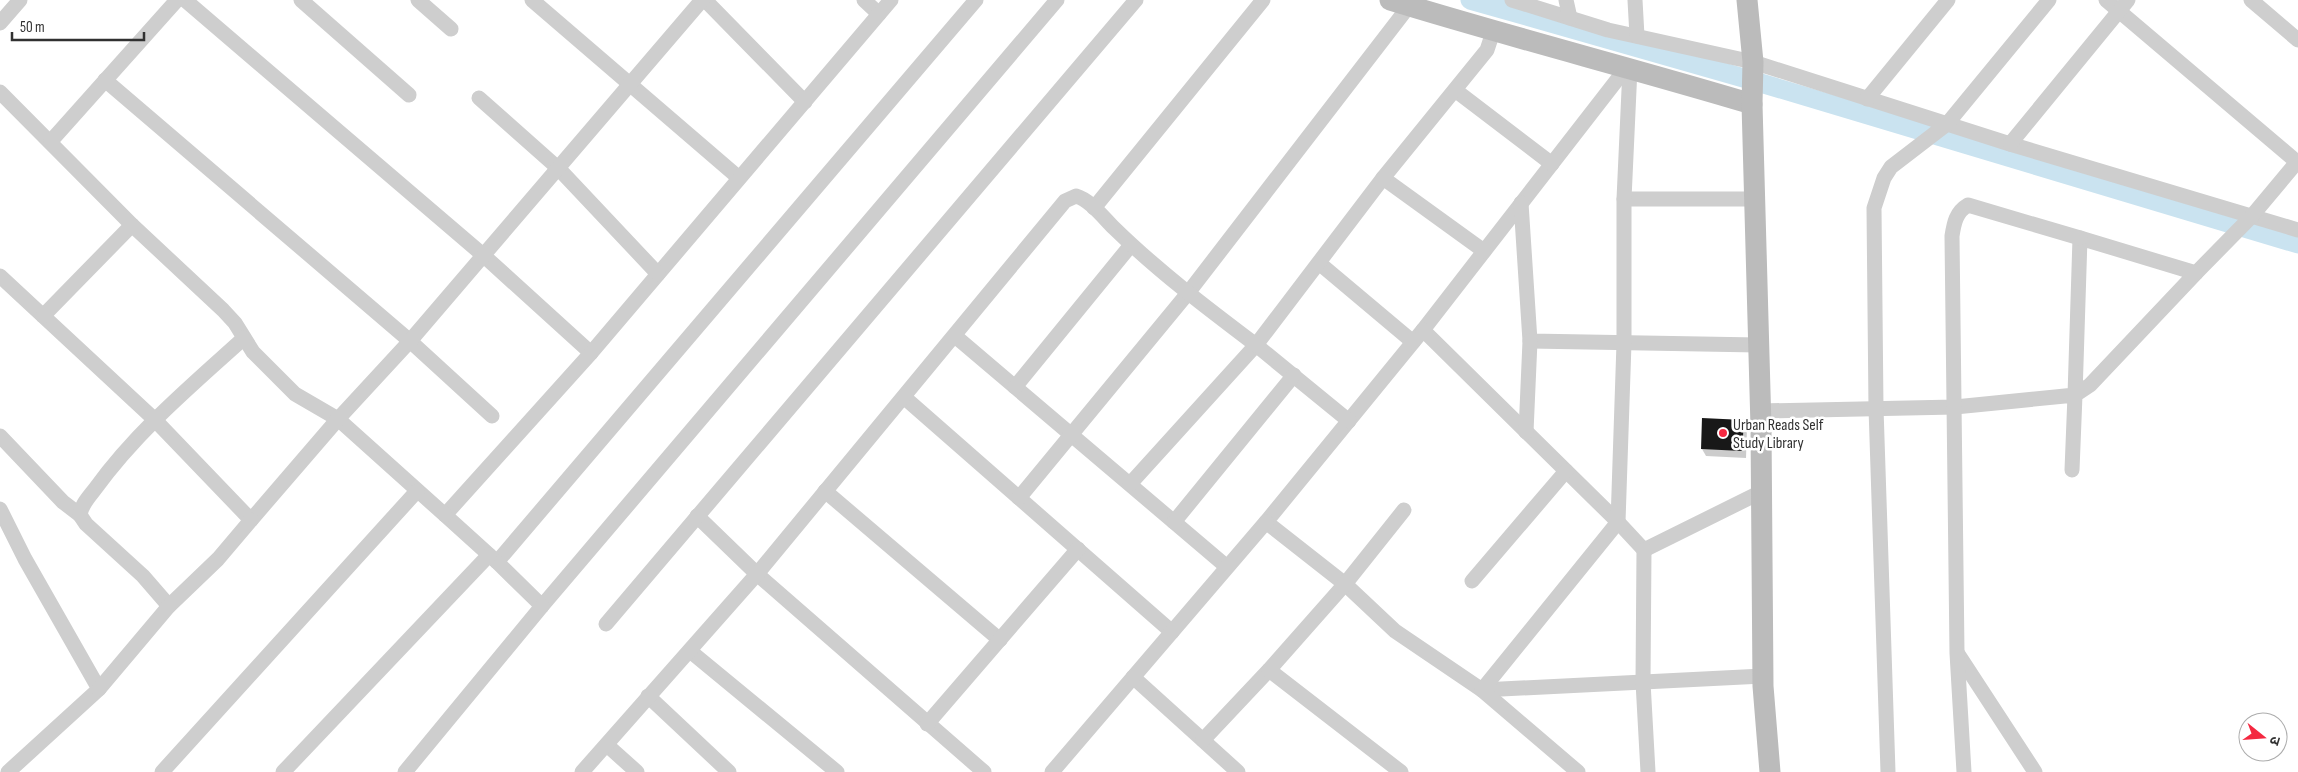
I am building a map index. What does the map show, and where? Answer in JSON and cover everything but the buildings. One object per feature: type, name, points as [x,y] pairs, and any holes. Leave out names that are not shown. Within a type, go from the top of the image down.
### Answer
[{"type":"street","points":[[0,23],[20,0]]},
{"type":"street","points":[[51,141],[177,0]]},
{"type":"street","points":[[185,0],[483,255],[591,352]]},
{"type":"street","points":[[302,0],[409,95]]},
{"type":"street","points":[[418,0],[451,29]]},
{"type":"street","points":[[532,0],[740,178]]},
{"type":"street","points":[[8,772],[100,689],[168,606],[218,559],[338,419],[410,341],[704,0],[804,102]]},
{"type":"street","points":[[864,0],[879,14]]},
{"type":"street","points":[[444,514],[591,352],[891,0]]},
{"type":"street","points":[[283,772],[493,559],[976,0]]},
{"type":"street","points":[[405,772],[542,606],[1057,0]]},
{"type":"street","points":[[606,624],[1136,0]]},
{"type":"street","points":[[1094,208],[1263,0]]},
{"type":"street","points":[[1512,0],[1570,18],[1753,65],[2298,230]]},
{"type":"street","points":[[1566,0],[1570,18]]},
{"type":"street","points":[[1634,0],[1637,36]]},
{"type":"street","points":[[1747,0],[1753,65],[1752,103],[1760,411],[1763,676],[1770,772]]},
{"type":"street","points":[[1868,99],[1948,0]]},
{"type":"street","points":[[1888,772],[1876,408],[1874,208],[1884,178],[1891,167],[1947,124],[2049,0]]},
{"type":"street","points":[[1760,411],[1955,407],[2075,395],[2090,385],[2251,217],[2298,162],[2123,6],[2106,0]]},
{"type":"street","points":[[2251,0],[2298,40]]},
{"type":"street","points":[[1020,498],[1188,294],[1400,3],[1493,32],[1752,103]]},
{"type":"street","points":[[2010,144],[2123,6]]},
{"type":"street","points":[[1130,484],[1256,345],[1383,178],[1488,50],[1493,32]]},
{"type":"street","points":[[1052,772],[1228,567],[1349,421],[1628,68]]},
{"type":"street","points":[[1482,690],[1618,522],[1624,343],[1624,199],[1628,68]]},
{"type":"street","points":[[105,80],[410,341],[492,416]]},
{"type":"street","points":[[1455,90],[1552,164]]},
{"type":"street","points":[[0,92],[51,141],[132,225],[223,310],[260,360],[295,394],[338,419],[444,514],[542,606]]},
{"type":"street","points":[[479,98],[559,169],[658,274]]},
{"type":"street","points":[[1383,178],[1484,251]]},
{"type":"street","points":[[582,772],[608,746],[648,696],[757,574],[905,398],[1065,201],[1076,196],[1094,208],[1131,245],[1188,294],[1256,345],[1349,421]]},
{"type":"street","points":[[1624,199],[1754,199]]},
{"type":"street","points":[[1522,204],[1530,341],[1526,432]]},
{"type":"street","points":[[1964,772],[1957,653],[1952,236],[1955,219],[1961,209],[1968,206],[2196,273]]},
{"type":"street","points":[[43,316],[132,225]]},
{"type":"street","points":[[2072,470],[2080,238]]},
{"type":"street","points":[[1015,387],[1131,245]]},
{"type":"street","points":[[1318,263],[1418,336],[1526,432],[1644,550],[1643,682],[1648,772]]},
{"type":"street","points":[[0,276],[154,419],[251,520]]},
{"type":"street","points":[[955,336],[1228,567]]},
{"type":"street","points":[[80,515],[81,508],[105,476],[154,419],[244,338]]},
{"type":"street","points":[[1530,341],[1758,345]]},
{"type":"street","points":[[1174,522],[1294,375]]},
{"type":"street","points":[[905,398],[1172,632]]},
{"type":"street","points":[[0,436],[63,502],[80,515],[86,524],[143,576],[168,606]]},
{"type":"street","points":[[1472,581],[1566,471]]},
{"type":"street","points":[[162,772],[417,491]]},
{"type":"street","points":[[825,491],[1000,640]]},
{"type":"street","points":[[1644,550],[1761,492]]},
{"type":"street","points":[[0,509],[25,559],[100,689]]},
{"type":"street","points":[[1203,740],[1269,670],[1345,584],[1404,510]]},
{"type":"street","points":[[697,516],[757,574],[984,772]]},
{"type":"street","points":[[1266,522],[1345,584],[1395,631],[1482,690],[1578,772]]},
{"type":"street","points":[[927,724],[1078,549]]},
{"type":"street","points":[[690,651],[837,772]]},
{"type":"street","points":[[1957,653],[2036,772]]},
{"type":"street","points":[[1269,670],[1401,772]]},
{"type":"street","points":[[1482,690],[1763,676]]},
{"type":"street","points":[[1134,677],[1238,772]]},
{"type":"street","points":[[648,696],[729,772]]},
{"type":"street","points":[[608,746],[637,772]]},
{"type":"waterway","points":[[1470,0],[1754,81],[2298,244]]},
{"type":"place","name":"Urban Reads Self Study Library","points":[[1723,433]]}]
